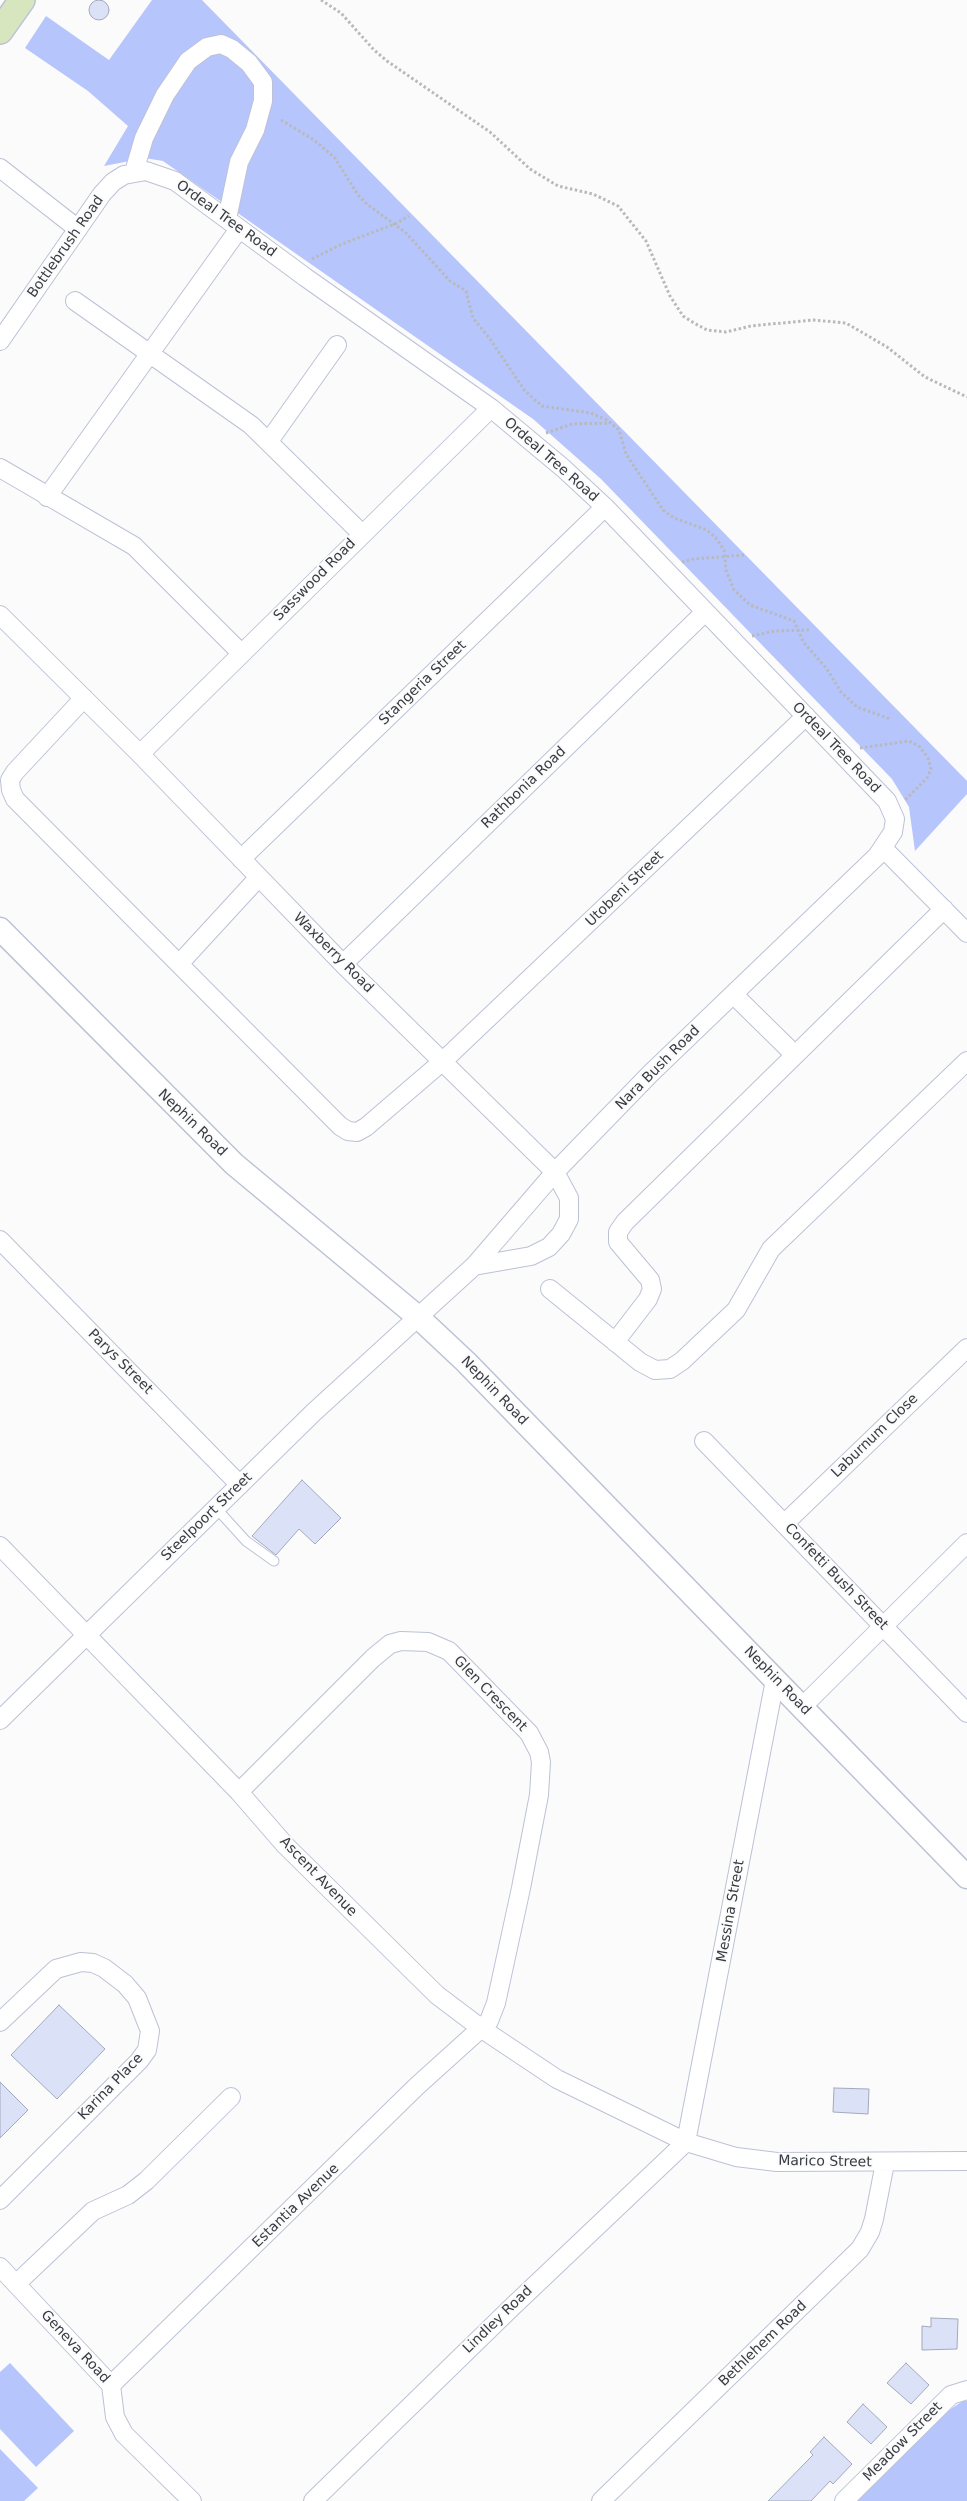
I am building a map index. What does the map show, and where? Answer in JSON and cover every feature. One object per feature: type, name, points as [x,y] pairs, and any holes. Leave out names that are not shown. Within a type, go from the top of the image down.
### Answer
[{"type":"main road","points":[[0,31],[22,0]]},
{"type":"street","points":[[47,497],[149,355],[233,224],[239,162],[255,130],[264,101],[263,82],[249,64],[232,48],[221,44],[207,47],[188,61],[164,95],[144,138],[140,171]]},
{"type":"street","points":[[0,168],[78,229]]},
{"type":"street","name":"Bottlebrush Road","points":[[0,341],[113,182],[140,171]]},
{"type":"street","name":"Ordeal Tree Road","points":[[140,171],[175,182],[491,408],[532,442],[605,507],[704,613],[840,751],[887,801],[894,814]]},
{"type":"street","points":[[75,301],[149,355],[251,425],[362,534]]},
{"type":"street","points":[[269,441],[337,345]]},
{"type":"street","name":"Sasswood Road","points":[[140,754],[491,408]]},
{"type":"street","points":[[0,468],[134,546],[242,653]]},
{"type":"street","name":"Stangeria Street","points":[[241,859],[605,507]]},
{"type":"street","name":"Rathbonia Road","points":[[343,964],[704,613]]},
{"type":"street","name":"Waxberry Road","points":[[0,615],[140,754],[343,964],[555,1172],[569,1198],[569,1219],[561,1234],[549,1247],[531,1256],[474,1266]]},
{"type":"street","points":[[84,698],[15,772],[10,780],[11,790],[15,799],[178,964],[259,877]]},
{"type":"street","name":"Utobeni Street","points":[[178,964],[340,1126],[348,1132],[357,1132],[366,1128],[444,1061],[806,716]]},
{"type":"street","name":"Nara Bush Road","points":[[418,1317],[474,1266],[555,1172],[650,1074],[883,848],[893,832],[894,814]]},
{"type":"street","points":[[883,848],[967,933]]},
{"type":"street","points":[[615,1342],[648,1299],[652,1289],[650,1280],[618,1242],[618,1232],[625,1222],[944,909]]},
{"type":"street","name":"Nephin Road","points":[[0,929],[179,1111],[234,1164],[418,1317],[466,1362],[967,1876]]},
{"type":"street","points":[[733,994],[795,1055]]},
{"type":"street","points":[[550,1289],[640,1362],[655,1370],[670,1369],[682,1361],[736,1310],[771,1248],[967,1061]]},
{"type":"street","name":"Parys Street","points":[[0,1240],[240,1484]]},
{"type":"street","name":"Steelpoort Street","points":[[0,1720],[314,1412],[418,1317]]},
{"type":"street","name":"Laburnum Close","points":[[784,1524],[967,1348]]},
{"type":"street","name":"Confetti Bush Street","points":[[704,1441],[967,1713]]},
{"type":"street","points":[[802,1707],[967,1543]]},
{"type":"street","name":"Ascent Avenue","points":[[0,1546],[240,1792],[285,1845],[437,1995],[482,2029],[557,2079],[686,2142]]},
{"type":"street","name":"Glen Crescent","points":[[240,1792],[361,1670],[390,1644],[400,1641],[417,1640],[439,1645],[448,1651],[529,1733],[539,1752],[541,1762],[539,1795],[496,2003],[493,2014],[482,2029]]},
{"type":"street","name":"Messina Street","points":[[686,2142],[775,1680]]},
{"type":"street","name":"Karina Place","points":[[0,2022],[56,1969],[81,1962],[93,1962],[125,1984],[137,1998],[150,2031],[147,2050],[139,2061],[0,2200]]},
{"type":"street","name":"Estantia Avenue","points":[[111,2385],[418,2086],[482,2029]]},
{"type":"street","points":[[16,2284],[93,2210],[128,2195],[146,2180],[231,2097]]},
{"type":"street","name":"Marico Street","points":[[686,2142],[736,2157],[777,2162],[885,2163],[967,2161]]},
{"type":"street","name":"Lindley Road","points":[[313,2501],[525,2294],[686,2142]]},
{"type":"street","name":"Bethlehem Road","points":[[601,2501],[860,2249],[870,2232],[874,2219],[885,2163]]},
{"type":"street","name":"Geneva Road","points":[[0,2267],[111,2385],[115,2417],[124,2434],[192,2501]]},
{"type":"street","name":"Meadow Street","points":[[844,2501],[951,2395],[967,2390]]},
{"type":"lane","points":[[216,1508],[246,1541],[274,1561]]},
{"type":"path","points":[[321,0],[341,13],[374,50],[490,132],[530,169],[558,186],[593,194],[618,206],[646,241],[670,296],[683,316],[694,323],[707,330],[726,332],[751,326],[814,320],[846,323],[887,347],[925,377],[967,397]]},
{"type":"path","points":[[281,120],[314,140],[335,158],[358,195],[405,232],[450,281],[466,291],[473,318],[490,338],[525,391],[542,406],[591,413],[611,423],[619,430],[626,454],[663,510],[674,518],[707,530],[716,538],[724,550],[726,570],[734,590],[750,606],[794,621],[804,643],[827,669],[841,692],[857,706],[874,715],[890,719]]},
{"type":"path","points":[[297,271],[322,254],[395,224],[409,216]]},
{"type":"path","points":[[532,442],[551,430],[572,424],[611,423]]},
{"type":"path","points":[[662,568],[692,558],[745,555]]},
{"type":"path","points":[[736,645],[762,633],[809,630]]},
{"type":"path","points":[[840,751],[909,740],[920,747],[928,758],[931,769],[927,778],[915,793],[894,814]]},
{"type":"shaded area","points":[[152,0],[202,0],[967,781],[967,794],[915,851],[909,807],[892,779],[601,479],[533,419],[163,161],[145,158],[104,166],[128,126],[88,91],[25,48],[46,16],[109,60]]},
{"type":"shaded area","points":[[10,2363],[74,2431],[36,2467],[0,2429],[0,2372]]},
{"type":"shaded area","points":[[963,2401],[967,2401],[967,2501],[854,2501],[946,2412]]},
{"type":"shaded area","points":[[0,2449],[38,2488],[24,2501],[0,2501]]},
{"type":"building","points":[[99,0],[106,3],[109,10],[106,17],[99,20],[92,17],[89,10],[92,3]]},
{"type":"building","points":[[302,1480],[341,1518],[315,1544],[299,1529],[276,1555],[252,1536]]},
{"type":"building","points":[[59,2005],[105,2049],[57,2099],[11,2055]]},
{"type":"building","points":[[0,2082],[28,2110],[0,2138]]},
{"type":"building","points":[[834,2088],[869,2089],[868,2114],[833,2112]]},
{"type":"building","points":[[931,2318],[958,2319],[957,2349],[922,2350],[922,2326],[931,2327]]},
{"type":"building","points":[[906,2363],[929,2385],[911,2404],[887,2383]]},
{"type":"building","points":[[863,2404],[887,2427],[871,2444],[847,2422]]},
{"type":"building","points":[[824,2437],[852,2464],[833,2484],[830,2481],[811,2501],[768,2501],[813,2455],[810,2452]]}]
